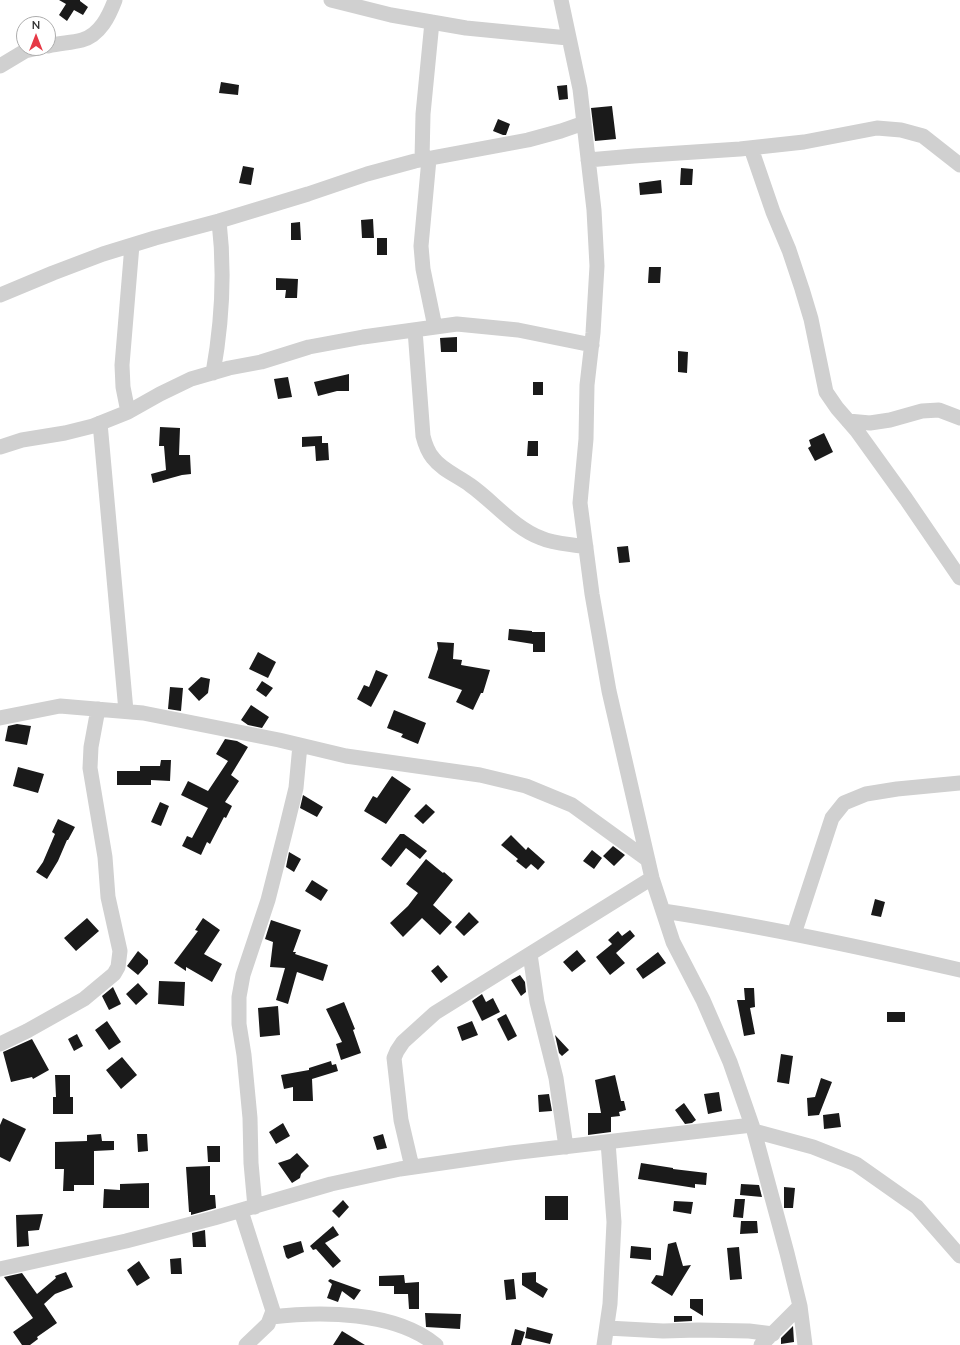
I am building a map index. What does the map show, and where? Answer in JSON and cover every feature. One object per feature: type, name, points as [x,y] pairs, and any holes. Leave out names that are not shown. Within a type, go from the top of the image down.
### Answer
[{"type":"street","points":[[56,45],[83,40],[100,30],[111,12],[115,0]]},
{"type":"street","points":[[332,0],[391,15],[466,28],[568,38]]},
{"type":"street","points":[[561,0],[580,89],[594,210],[597,266],[592,345],[587,385],[586,439],[580,503],[592,594],[609,691],[652,878],[673,942],[703,1000],[730,1062],[753,1128],[800,1306],[805,1345]]},
{"type":"street","points":[[432,22],[423,114],[426,159],[421,246],[423,270],[435,327]]},
{"type":"street","points":[[0,66],[17,56]]},
{"type":"street","points":[[1,293],[132,245],[219,221],[308,194],[367,174],[426,159],[528,140],[584,123]]},
{"type":"street","points":[[588,160],[751,148],[804,142],[877,128],[900,130],[923,136],[960,165]]},
{"type":"street","points":[[751,148],[802,289],[811,319],[826,392],[837,408],[857,431],[906,499],[960,578]]},
{"type":"street","points":[[213,373],[218,346],[223,281],[223,252],[219,221]]},
{"type":"street","points":[[128,412],[123,387],[122,365],[132,245]]},
{"type":"street","points":[[0,447],[22,440],[65,433],[100,423],[128,412],[184,382],[229,368],[261,362],[309,348],[363,337],[458,324],[518,330],[592,345]]},
{"type":"street","points":[[415,330],[423,436],[427,449],[433,458],[498,507],[521,528],[541,538],[586,546]]},
{"type":"street","points":[[848,421],[877,422],[922,411],[939,410],[960,418]]},
{"type":"street","points":[[100,423],[126,712]]},
{"type":"street","points":[[0,718],[60,706],[143,713],[300,745],[346,756],[480,775],[526,786],[572,805],[648,860]]},
{"type":"street","points":[[0,1044],[27,1031],[84,999],[114,974],[118,967],[120,951],[108,897],[105,857],[90,768],[91,748],[98,709]]},
{"type":"street","points":[[246,1345],[268,1324],[273,1311],[248,1209],[251,1163],[250,1118],[244,1055],[238,1024],[238,997],[243,975],[268,900],[296,788],[300,745]]},
{"type":"street","points":[[794,934],[832,818],[844,803],[874,792],[960,783]]},
{"type":"street","points":[[412,1167],[401,1120],[394,1058],[404,1042],[435,1013],[652,878]]},
{"type":"street","points":[[663,910],[794,934],[960,970]]},
{"type":"street","points":[[530,954],[537,1002],[556,1078],[566,1147]]},
{"type":"street","points":[[0,1269],[126,1241],[248,1209],[332,1184],[412,1167],[608,1142],[753,1128],[813,1147],[856,1164],[917,1207],[960,1256]]},
{"type":"street","points":[[604,1345],[610,1304],[614,1222],[608,1142]]},
{"type":"street","points":[[761,1345],[800,1306]]},
{"type":"street","points":[[271,1317],[302,1314],[335,1314],[373,1319],[400,1325],[427,1338],[436,1345]]},
{"type":"street","points":[[607,1328],[663,1331],[749,1331],[773,1334]]},
{"type":"building","points":[[59,0],[80,0],[88,7],[83,15],[74,10],[67,21],[59,15],[66,4]]},
{"type":"building","points":[[221,82],[239,85],[238,95],[219,93]]},
{"type":"building","points":[[567,85],[568,99],[559,100],[557,86]]},
{"type":"building","points":[[612,106],[616,139],[595,141],[591,108]]},
{"type":"building","points":[[498,119],[510,124],[506,135],[493,131]]},
{"type":"building","points":[[243,166],[254,168],[251,185],[239,183]]},
{"type":"building","points":[[681,168],[693,169],[692,185],[680,185]]},
{"type":"building","points":[[661,180],[662,193],[640,195],[639,183]]},
{"type":"building","points":[[373,219],[374,238],[362,238],[361,220]]},
{"type":"building","points":[[300,222],[301,240],[291,240],[291,223]]},
{"type":"building","points":[[377,238],[387,238],[387,255],[377,255]]},
{"type":"building","points":[[649,267],[661,267],[660,283],[648,283]]},
{"type":"building","points":[[276,278],[298,279],[297,298],[285,298],[286,290],[276,290]]},
{"type":"building","points":[[457,337],[457,352],[441,352],[440,338]]},
{"type":"building","points":[[678,351],[688,352],[687,373],[678,372]]},
{"type":"building","points":[[349,374],[349,391],[337,391],[318,396],[314,382]]},
{"type":"building","points":[[288,377],[292,397],[278,399],[274,379]]},
{"type":"building","points":[[533,382],[543,382],[543,395],[533,395]]},
{"type":"building","points":[[160,427],[180,428],[179,455],[190,455],[191,474],[153,483],[151,474],[166,470],[164,446],[159,446]]},
{"type":"building","points":[[824,433],[833,452],[815,461],[808,448],[811,446],[809,440]]},
{"type":"building","points":[[322,436],[322,443],[328,443],[329,460],[316,461],[315,446],[302,447],[302,437]]},
{"type":"building","points":[[528,441],[538,441],[538,456],[527,456]]},
{"type":"building","points":[[628,546],[630,562],[619,563],[617,547]]},
{"type":"building","points":[[509,629],[545,632],[545,652],[533,652],[533,644],[508,640]]},
{"type":"building","points":[[437,642],[454,643],[453,659],[462,660],[461,665],[490,670],[483,693],[481,693],[473,710],[456,702],[462,690],[428,678],[438,649]]},
{"type":"building","points":[[258,652],[276,662],[268,678],[249,669]]},
{"type":"building","points":[[376,670],[388,675],[371,707],[357,699],[364,685],[369,687]]},
{"type":"building","points":[[201,677],[210,679],[208,693],[199,701],[188,689]]},
{"type":"building","points":[[262,681],[273,688],[266,697],[256,690]]},
{"type":"building","points":[[170,687],[183,688],[181,711],[168,709]]},
{"type":"building","points":[[251,705],[269,717],[262,728],[248,725],[241,720]]},
{"type":"building","points":[[394,710],[426,723],[418,744],[401,737],[403,734],[387,728]]},
{"type":"building","points":[[17,724],[31,726],[27,745],[5,741],[8,726]]},
{"type":"building","points":[[225,739],[237,741],[248,747],[231,775],[239,781],[225,802],[232,806],[226,818],[224,817],[210,844],[207,842],[201,855],[182,846],[187,836],[192,838],[208,808],[181,795],[188,781],[208,791],[228,761],[216,754]]},
{"type":"building","points":[[161,760],[171,760],[170,781],[151,780],[151,785],[117,785],[117,771],[140,771],[140,766],[160,766]]},
{"type":"building","points":[[18,767],[44,774],[38,793],[13,786]]},
{"type":"building","points":[[392,776],[411,789],[386,824],[364,811],[373,796],[377,798]]},
{"type":"building","points":[[303,795],[323,807],[317,817],[300,808]]},
{"type":"building","points":[[160,802],[169,806],[161,826],[151,822]]},
{"type":"building","points":[[426,804],[435,812],[423,824],[414,816]]},
{"type":"building","points":[[58,819],[75,827],[47,879],[36,872],[43,862],[55,834],[52,832]]},
{"type":"building","points":[[400,834],[404,834],[427,851],[420,859],[406,848],[391,867],[381,859]]},
{"type":"building","points":[[511,835],[526,850],[528,847],[545,862],[538,870],[531,864],[526,869],[516,861],[518,859],[501,845]]},
{"type":"building","points":[[613,846],[625,855],[614,866],[603,856]]},
{"type":"building","points":[[592,850],[602,858],[594,869],[583,861]]},
{"type":"building","points":[[289,852],[301,859],[294,872],[286,867]]},
{"type":"building","points":[[426,859],[453,880],[433,905],[452,922],[440,935],[422,918],[403,937],[390,923],[408,906],[418,893],[406,884]]},
{"type":"building","points":[[312,880],[328,890],[321,901],[305,891]]},
{"type":"building","points":[[875,899],[885,902],[881,917],[871,915]]},
{"type":"building","points":[[469,912],[479,922],[464,936],[455,927]]},
{"type":"building","points":[[87,918],[99,931],[76,951],[64,938]]},
{"type":"building","points":[[203,918],[220,930],[204,954],[222,964],[212,982],[186,967],[186,971],[174,963],[198,931],[195,930]]},
{"type":"building","points":[[271,920],[301,930],[293,952],[296,952],[295,954],[328,965],[323,981],[297,972],[288,1004],[276,1000],[285,968],[270,967],[273,942],[265,939]]},
{"type":"building","points":[[630,930],[635,936],[616,953],[625,963],[610,975],[596,957],[612,944],[608,940],[618,931],[622,936]]},
{"type":"building","points":[[577,950],[586,961],[572,972],[563,962]]},
{"type":"building","points":[[138,951],[148,960],[148,964],[138,975],[127,966]]},
{"type":"building","points":[[658,952],[666,963],[643,979],[636,969]]},
{"type":"building","points":[[438,965],[448,977],[441,983],[431,971]]},
{"type":"building","points":[[520,975],[525,982],[526,992],[521,996],[511,980]]},
{"type":"building","points":[[159,981],[185,982],[184,1006],[158,1004]]},
{"type":"building","points":[[138,983],[148,994],[136,1005],[126,994]]},
{"type":"building","points":[[113,987],[121,1004],[109,1010],[102,996]]},
{"type":"building","points":[[744,988],[754,988],[755,1007],[750,1008],[755,1034],[744,1036],[737,1000],[745,1000]]},
{"type":"building","points":[[482,994],[486,1002],[493,998],[500,1012],[482,1021],[472,1001]]},
{"type":"building","points":[[344,1002],[355,1029],[353,1030],[361,1053],[341,1060],[336,1044],[342,1042],[326,1009]]},
{"type":"building","points":[[278,1006],[280,1035],[260,1037],[258,1008]]},
{"type":"building","points":[[887,1012],[905,1012],[905,1022],[887,1022]]},
{"type":"building","points":[[506,1014],[517,1036],[508,1041],[497,1019]]},
{"type":"building","points":[[107,1021],[121,1042],[109,1050],[95,1030]]},
{"type":"building","points":[[472,1021],[478,1035],[462,1041],[457,1027]]},
{"type":"building","points":[[77,1034],[83,1046],[74,1051],[68,1039]]},
{"type":"building","points":[[555,1035],[569,1050],[562,1056],[559,1053]]},
{"type":"building","points":[[32,1039],[49,1070],[33,1079],[32,1077],[11,1082],[3,1052]]},
{"type":"building","points":[[781,1054],[793,1056],[789,1084],[777,1082]]},
{"type":"building","points":[[122,1057],[137,1075],[121,1089],[106,1070]]},
{"type":"building","points":[[331,1061],[332,1065],[336,1064],[338,1071],[312,1079],[313,1101],[293,1101],[293,1087],[284,1089],[281,1075],[309,1070],[309,1068]]},
{"type":"building","points":[[55,1075],[70,1075],[70,1097],[73,1097],[73,1114],[53,1114],[53,1097],[56,1097]]},
{"type":"building","points":[[615,1075],[621,1101],[624,1101],[626,1110],[619,1112],[620,1116],[611,1117],[611,1132],[588,1135],[588,1113],[601,1113],[595,1080]]},
{"type":"building","points":[[821,1078],[832,1082],[819,1115],[808,1116],[807,1098],[815,1097]]},
{"type":"building","points":[[719,1092],[722,1111],[708,1114],[704,1094]]},
{"type":"building","points":[[549,1094],[552,1111],[539,1112],[538,1095]]},
{"type":"building","points":[[684,1103],[696,1120],[692,1123],[685,1124],[675,1110]]},
{"type":"building","points":[[839,1113],[841,1127],[824,1129],[823,1115]]},
{"type":"building","points":[[3,1118],[26,1129],[10,1162],[0,1157],[0,1125]]},
{"type":"building","points":[[283,1123],[290,1136],[276,1144],[269,1132]]},
{"type":"building","points":[[101,1134],[102,1141],[114,1141],[114,1150],[94,1151],[94,1185],[74,1185],[74,1191],[63,1191],[64,1169],[55,1169],[55,1142],[87,1141],[87,1135]]},
{"type":"building","points":[[137,1134],[147,1134],[148,1151],[138,1152]]},
{"type":"building","points":[[383,1134],[387,1148],[377,1150],[373,1137]]},
{"type":"building","points":[[207,1146],[220,1146],[220,1162],[208,1162]]},
{"type":"building","points":[[297,1153],[309,1166],[301,1174],[300,1178],[292,1183],[278,1163],[290,1159]]},
{"type":"building","points":[[641,1163],[707,1173],[706,1185],[695,1184],[695,1188],[638,1179]]},
{"type":"building","points":[[210,1166],[210,1195],[215,1195],[216,1208],[191,1215],[191,1212],[189,1212],[186,1167]]},
{"type":"building","points":[[149,1183],[149,1208],[103,1208],[104,1189],[120,1190],[120,1184]]},
{"type":"building","points":[[741,1184],[759,1185],[762,1197],[740,1195]]},
{"type":"building","points":[[784,1187],[795,1188],[793,1208],[784,1208]]},
{"type":"building","points":[[545,1196],[568,1196],[568,1220],[545,1220]]},
{"type":"building","points":[[735,1199],[745,1199],[743,1218],[733,1217]]},
{"type":"building","points":[[343,1200],[349,1207],[339,1218],[332,1211]]},
{"type":"building","points":[[674,1201],[693,1202],[691,1214],[673,1211]]},
{"type":"building","points":[[43,1214],[39,1230],[28,1231],[29,1246],[17,1247],[16,1215]]},
{"type":"building","points":[[741,1221],[757,1221],[758,1233],[740,1234]]},
{"type":"building","points":[[333,1226],[339,1235],[325,1243],[341,1261],[333,1268],[316,1249],[313,1250],[310,1246]]},
{"type":"building","points":[[205,1230],[206,1247],[193,1247],[192,1233]]},
{"type":"building","points":[[301,1241],[304,1252],[288,1259],[283,1246]]},
{"type":"building","points":[[676,1242],[683,1266],[691,1265],[672,1296],[651,1283],[656,1275],[663,1276],[668,1244]]},
{"type":"building","points":[[631,1246],[651,1248],[651,1260],[630,1258]]},
{"type":"building","points":[[739,1247],[742,1279],[730,1280],[727,1248]]},
{"type":"building","points":[[181,1258],[182,1274],[171,1274],[170,1259]]},
{"type":"building","points":[[139,1261],[150,1278],[137,1286],[127,1270]]},
{"type":"building","points":[[66,1272],[73,1287],[55,1294],[44,1304],[57,1323],[37,1337],[38,1339],[30,1345],[22,1345],[13,1332],[33,1318],[4,1277],[22,1273],[37,1294],[56,1278],[55,1276]]},
{"type":"building","points":[[536,1272],[536,1282],[548,1289],[543,1298],[522,1285],[522,1273]]},
{"type":"building","points":[[404,1275],[405,1283],[419,1282],[419,1309],[409,1309],[408,1294],[394,1294],[394,1286],[379,1286],[379,1276]]},
{"type":"building","points":[[330,1279],[361,1290],[354,1300],[342,1291],[338,1302],[327,1298],[332,1284],[328,1281]]},
{"type":"building","points":[[514,1279],[516,1299],[506,1300],[504,1280]]},
{"type":"building","points":[[690,1299],[703,1299],[703,1316],[690,1308]]},
{"type":"building","points":[[425,1313],[461,1314],[460,1329],[426,1327]]},
{"type":"building","points":[[674,1316],[692,1316],[692,1321],[674,1322]]},
{"type":"building","points":[[793,1326],[794,1342],[781,1344],[781,1338]]},
{"type":"building","points":[[527,1327],[553,1334],[550,1344],[525,1338]]},
{"type":"building","points":[[515,1329],[525,1332],[521,1345],[511,1345]]},
{"type":"building","points":[[342,1331],[365,1345],[333,1345]]}]
